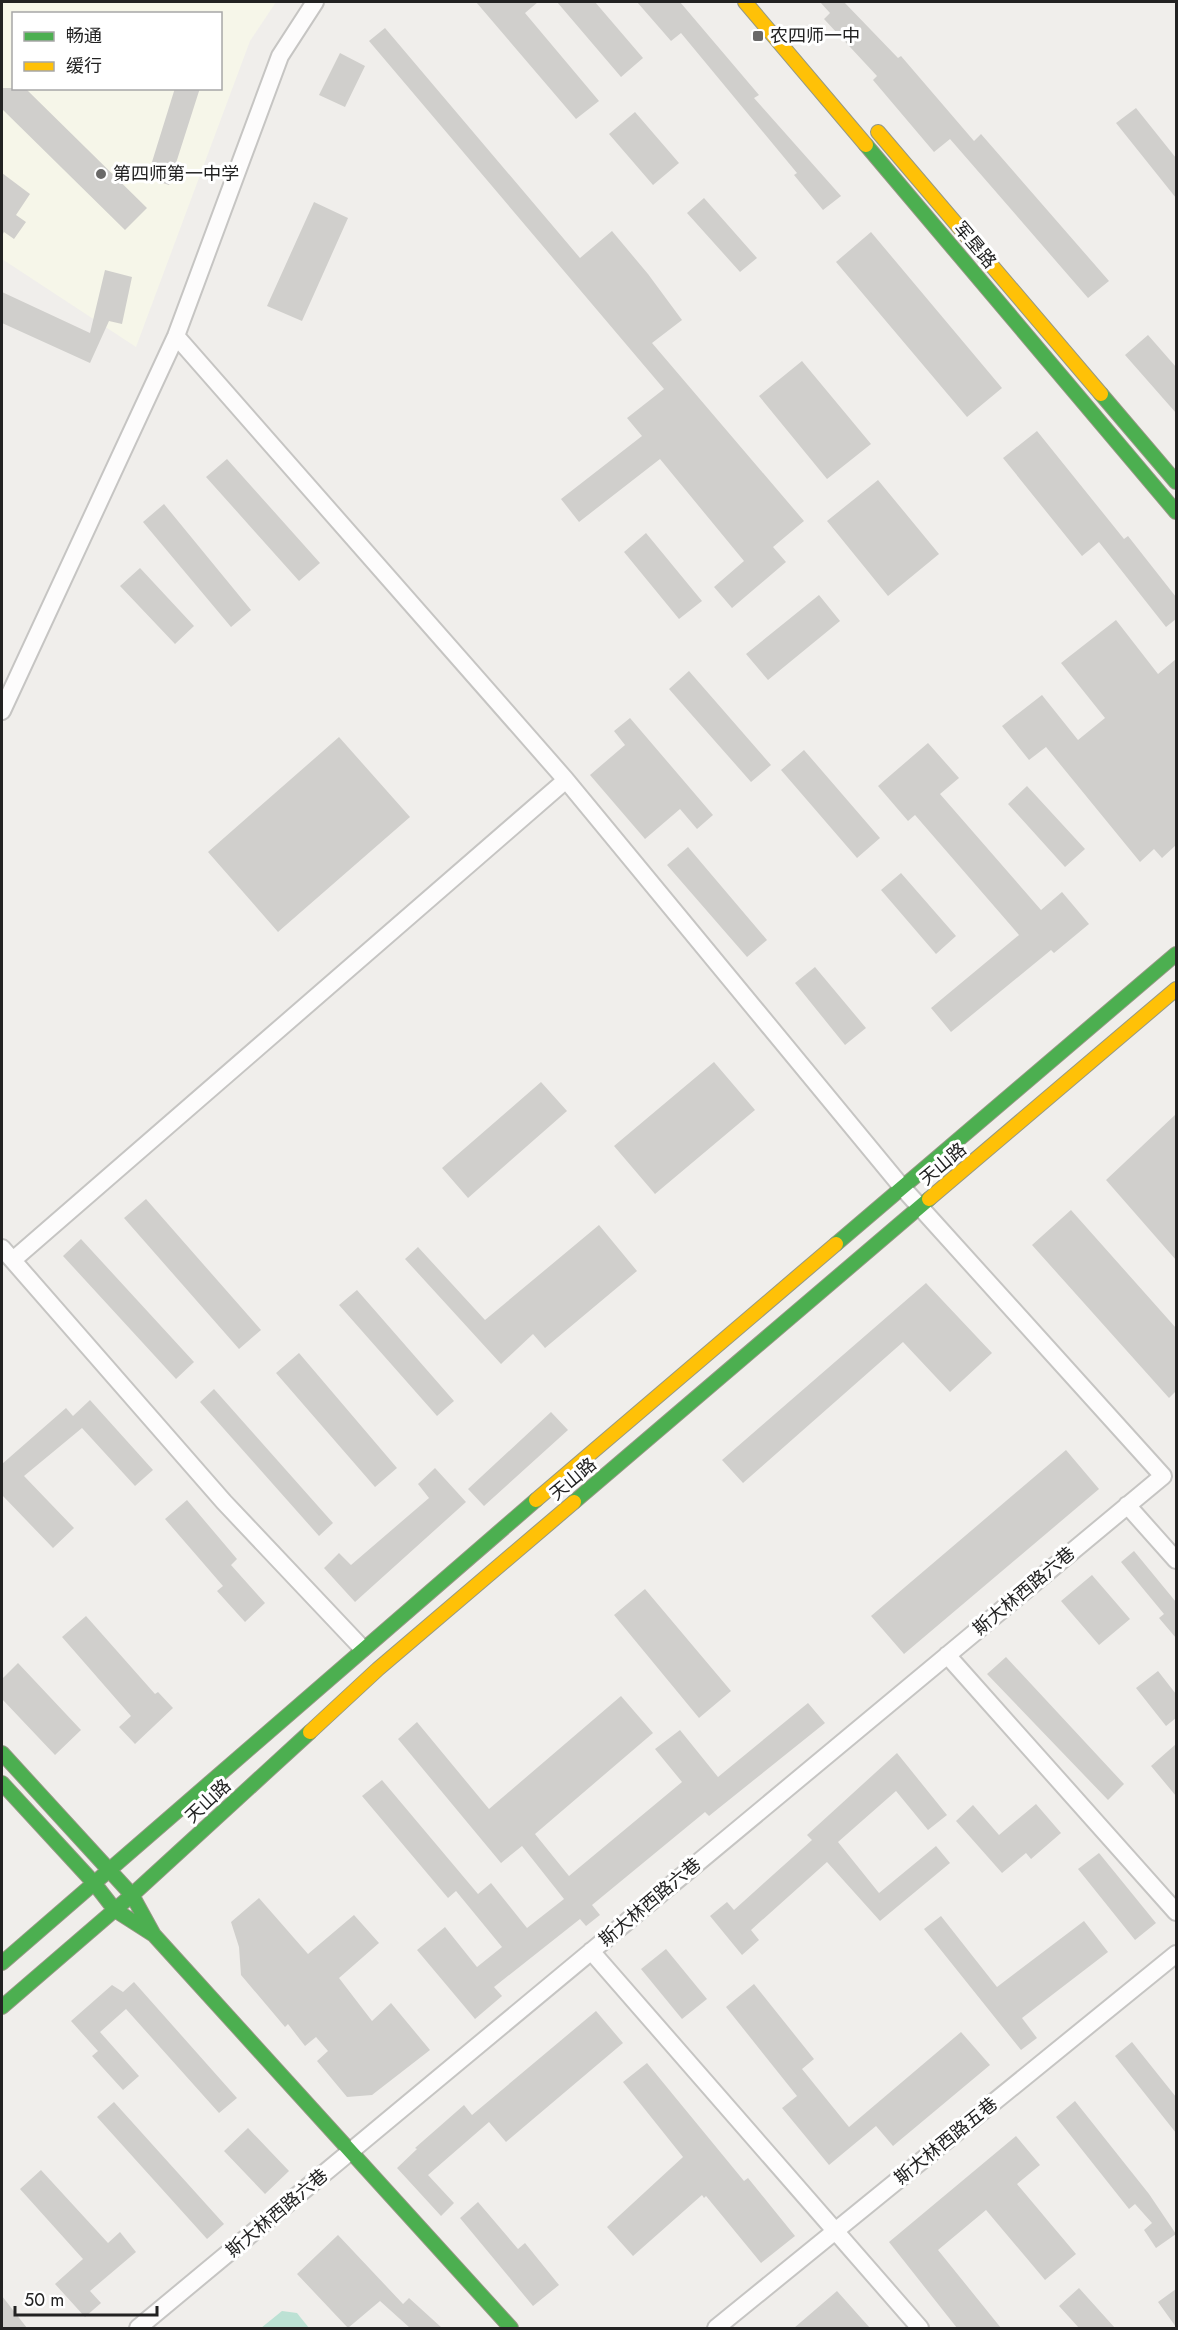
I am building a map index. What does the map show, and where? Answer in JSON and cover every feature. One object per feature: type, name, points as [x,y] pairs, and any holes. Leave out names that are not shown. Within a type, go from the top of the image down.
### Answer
[{"type":"main road","name":"军垦路","points":[[746,2],[1176,512]]},
{"type":"main road","name":"军垦路","points":[[867,119],[1176,482]]},
{"type":"main road","name":"天山路","points":[[2,1963],[362,1648],[901,1186],[1176,954]]},
{"type":"main road","name":"天山路","points":[[2,2007],[132,1895],[378,1669],[1176,989]]},
{"type":"main road","points":[[2,1753],[132,1895],[154,1935],[511,2328]]},
{"type":"main road","points":[[2,1783],[94,1883],[115,1910],[154,1935]]},
{"type":"street","points":[[2,711],[176,336],[280,56],[315,2]]},
{"type":"street","points":[[176,336],[566,780],[901,1186],[921,1206]]},
{"type":"street","points":[[362,1648],[224,1502],[7,1254],[566,780]]},
{"type":"street","name":"斯大林西路六巷","points":[[138,2328],[1163,1476],[921,1206]]},
{"type":"street","points":[[1128,1505],[1176,1560]]},
{"type":"street","points":[[947,1655],[1176,1912]]},
{"type":"street","points":[[591,1951],[837,2230],[920,2328]]},
{"type":"street","name":"斯大林西路五巷","points":[[716,2328],[1176,1954]]},
{"type":"shaded area","name":"第四师第一中学","points":[[2,2],[276,2],[250,41],[136,347],[2,259]]},
{"type":"green space","points":[[282,2311],[297,2313],[309,2328],[261,2328]]},
{"type":"building","points":[[476,2],[538,2],[525,13],[599,101],[576,119]]},
{"type":"building","points":[[557,2],[595,2],[643,58],[621,77]]},
{"type":"building","points":[[637,2],[680,2],[759,95],[754,98],[841,196],[823,210],[794,175],[797,173],[681,33],[671,41]]},
{"type":"building","points":[[820,2],[844,2],[898,58],[901,56],[974,141],[981,134],[1109,281],[1088,298],[950,139],[934,152],[873,80],[877,76],[824,19],[830,13]]},
{"type":"building","points":[[385,28],[580,258],[612,231],[682,320],[652,343],[804,521],[773,547],[786,562],[732,608],[714,587],[744,561],[660,459],[579,522],[561,499],[642,436],[627,418],[664,389],[369,41]]},
{"type":"building","points":[[340,53],[365,66],[345,107],[319,95]]},
{"type":"building","points":[[2,88],[27,90],[147,208],[125,230],[2,109]]},
{"type":"building","points":[[174,90],[199,90],[169,185],[147,178]]},
{"type":"building","points":[[1136,108],[1176,158],[1176,198],[1116,123]]},
{"type":"building","points":[[635,112],[679,163],[653,185],[609,134]]},
{"type":"building","points":[[2,173],[30,194],[16,215],[26,222],[14,239],[4,232],[2,236]]},
{"type":"building","points":[[704,198],[757,258],[740,272],[687,213]]},
{"type":"building","points":[[314,202],[348,218],[302,321],[267,306]]},
{"type":"building","points":[[871,232],[1002,388],[967,417],[836,262]]},
{"type":"building","points":[[105,270],[132,277],[122,324],[109,321],[90,363],[2,323],[2,292],[90,333]]},
{"type":"building","points":[[1148,335],[1176,367],[1176,413],[1125,355]]},
{"type":"building","points":[[802,361],[871,444],[827,479],[759,396]]},
{"type":"building","points":[[1037,431],[1124,539],[1128,536],[1176,597],[1176,619],[1166,627],[1099,542],[1082,556],[1003,458]]},
{"type":"building","points":[[227,459],[320,563],[299,581],[206,477]]},
{"type":"building","points":[[878,480],[939,554],[888,596],[827,521]]},
{"type":"building","points":[[164,504],[251,610],[231,627],[143,522]]},
{"type":"building","points":[[646,533],[702,601],[679,619],[624,552]]},
{"type":"building","points":[[140,568],[194,626],[175,644],[120,586]]},
{"type":"building","points":[[819,595],[840,621],[768,680],[746,654]]},
{"type":"building","points":[[1116,620],[1158,674],[1176,659],[1176,845],[1162,858],[1154,849],[1140,862],[1046,747],[1029,760],[1002,726],[1042,695],[1078,740],[1105,718],[1061,663]]},
{"type":"building","points":[[689,671],[771,765],[751,782],[669,689]]},
{"type":"building","points":[[630,718],[713,815],[697,829],[680,809],[645,839],[590,775],[625,745],[614,731]]},
{"type":"building","points":[[339,737],[410,817],[278,932],[208,852]]},
{"type":"building","points":[[928,743],[959,778],[940,794],[1041,910],[1062,892],[1089,924],[1054,953],[1051,950],[951,1032],[931,1008],[1019,935],[915,815],[908,821],[878,786]]},
{"type":"building","points":[[804,750],[880,838],[857,858],[781,770]]},
{"type":"building","points":[[1027,786],[1085,849],[1065,867],[1008,804]]},
{"type":"building","points":[[688,847],[767,940],[747,957],[667,865]]},
{"type":"building","points":[[901,873],[956,936],[936,954],[881,890]]},
{"type":"building","points":[[815,967],[866,1028],[845,1045],[795,983]]},
{"type":"building","points":[[714,1062],[755,1110],[655,1194],[614,1146]]},
{"type":"building","points":[[541,1082],[567,1111],[468,1198],[442,1168]]},
{"type":"building","points":[[1176,1114],[1176,1260],[1106,1180]]},
{"type":"building","points":[[146,1199],[261,1330],[239,1349],[124,1218]]},
{"type":"building","points":[[1071,1210],[1176,1328],[1176,1391],[1169,1398],[1032,1245]]},
{"type":"building","points":[[599,1225],[637,1271],[545,1348],[533,1334],[501,1364],[405,1259],[418,1247],[485,1320]]},
{"type":"building","points":[[81,1239],[194,1362],[176,1379],[63,1256]]},
{"type":"building","points":[[926,1283],[992,1353],[950,1392],[903,1342],[743,1483],[722,1460]]},
{"type":"building","points":[[357,1290],[454,1401],[437,1416],[339,1305]]},
{"type":"building","points":[[299,1353],[397,1468],[375,1487],[276,1373]]},
{"type":"building","points":[[214,1389],[333,1523],[319,1536],[200,1402]]},
{"type":"building","points":[[90,1400],[153,1470],[135,1486],[82,1428],[24,1476],[74,1528],[53,1548],[2,1495],[2,1464],[66,1408],[73,1416]]},
{"type":"building","points":[[551,1412],[568,1430],[484,1506],[468,1489]]},
{"type":"building","points":[[1066,1450],[1099,1489],[904,1654],[871,1616]]},
{"type":"building","points":[[435,1468],[466,1502],[355,1602],[324,1568],[339,1553],[351,1565],[429,1498],[418,1484]]},
{"type":"building","points":[[187,1500],[237,1559],[231,1565],[265,1603],[245,1622],[217,1591],[223,1586],[165,1519]]},
{"type":"building","points":[[1134,1551],[1176,1602],[1176,1638],[1159,1618],[1164,1614],[1121,1562]]},
{"type":"building","points":[[1092,1575],[1130,1619],[1099,1645],[1061,1601]]},
{"type":"building","points":[[645,1589],[731,1691],[699,1718],[614,1615]]},
{"type":"building","points":[[86,1616],[155,1694],[158,1692],[173,1708],[135,1744],[119,1727],[131,1716],[62,1637]]},
{"type":"building","points":[[1006,1657],[1124,1784],[1108,1800],[987,1674]]},
{"type":"building","points":[[18,1663],[81,1730],[55,1755],[2,1699],[2,1679]]},
{"type":"building","points":[[1158,1671],[1176,1694],[1176,1718],[1166,1726],[1136,1688]]},
{"type":"building","points":[[621,1696],[653,1733],[535,1834],[569,1876],[682,1782],[655,1749],[680,1730],[718,1777],[808,1703],[825,1723],[709,1816],[705,1812],[592,1905],[600,1915],[586,1926],[580,1919],[494,1987],[502,1996],[475,2019],[417,1950],[445,1927],[477,1967],[502,1947],[456,1891],[448,1898],[362,1796],[382,1780],[478,1894],[491,1883],[527,1928],[564,1899],[522,1846],[501,1863],[398,1739],[417,1722],[489,1809]]},
{"type":"building","points":[[1176,1744],[1176,1796],[1151,1766]]},
{"type":"building","points":[[897,1753],[947,1815],[928,1830],[896,1791],[838,1842],[879,1893],[936,1846],[950,1863],[880,1921],[827,1862],[751,1930],[759,1940],[742,1955],[710,1916],[727,1902],[734,1910],[812,1840],[807,1835]]},
{"type":"building","points":[[1036,1804],[1061,1833],[1031,1859],[1026,1853],[1002,1873],[956,1821],[973,1805],[999,1835]]},
{"type":"building","points":[[1099,1853],[1156,1923],[1135,1940],[1078,1869]]},
{"type":"building","points":[[259,1898],[308,1954],[354,1915],[379,1943],[339,1978],[372,2021],[391,2003],[430,2050],[372,2095],[347,2097],[317,2061],[328,2051],[316,2037],[305,2046],[288,2024],[285,2027],[241,1975],[239,1947],[231,1922]]},
{"type":"building","points":[[941,1916],[997,1987],[1084,1921],[1108,1952],[1022,2018],[1037,2038],[1021,2050],[924,1929]]},
{"type":"building","points":[[666,1949],[707,1999],[682,2019],[641,1969]]},
{"type":"building","points":[[134,1982],[237,2098],[219,2113],[126,2009],[100,2032],[139,2076],[123,2090],[92,2056],[98,2051],[71,2021],[112,1985],[123,1992]]},
{"type":"building","points":[[754,1984],[814,2059],[802,2069],[849,2127],[961,2032],[990,2065],[893,2146],[876,2126],[829,2165],[782,2108],[797,2096],[726,2007]]},
{"type":"building","points":[[596,2011],[623,2043],[506,2142],[489,2122],[428,2175],[454,2203],[441,2216],[397,2168],[417,2149],[415,2148],[464,2105],[472,2115]]},
{"type":"building","points":[[1132,2042],[1176,2097],[1176,2133],[1115,2056]]},
{"type":"building","points":[[647,2063],[744,2181],[748,2178],[795,2236],[761,2263],[706,2196],[704,2198],[702,2195],[633,2256],[607,2227],[683,2157],[623,2082]]},
{"type":"building","points":[[1075,2101],[1149,2194],[1176,2234],[1156,2248],[1144,2230],[1152,2223],[1135,2204],[1129,2209],[1056,2117]]},
{"type":"building","points":[[114,2102],[224,2224],[207,2239],[97,2117]]},
{"type":"building","points":[[248,2128],[289,2171],[265,2194],[224,2151]]},
{"type":"building","points":[[1016,2136],[1040,2165],[1017,2184],[1076,2254],[1045,2280],[986,2210],[938,2250],[1001,2328],[957,2328],[889,2242]]},
{"type":"building","points":[[41,2170],[108,2243],[120,2232],[136,2252],[90,2291],[101,2303],[85,2317],[55,2284],[83,2259],[20,2189]]},
{"type":"building","points":[[478,2202],[518,2249],[525,2243],[559,2285],[533,2306],[460,2218]]},
{"type":"building","points":[[338,2235],[403,2304],[409,2298],[442,2328],[410,2328],[380,2301],[348,2328],[297,2274]]},
{"type":"building","points":[[1079,2288],[1115,2328],[1079,2328],[1059,2306]]},
{"type":"building","points":[[1176,2289],[1176,2327],[1158,2302]]},
{"type":"building","points":[[837,2291],[870,2328],[794,2328]]},
{"type":"building","points":[[2,2296],[27,2328],[2,2328]]},
{"type":"traffic: fast","points":[[866,145],[1176,512]]},
{"type":"traffic: fast","points":[[1101,394],[1176,482]]},
{"type":"traffic: fast","points":[[836,1244],[1176,954]]},
{"type":"traffic: fast","points":[[574,1502],[929,1199]]},
{"type":"traffic: fast","points":[[2,1963],[536,1500]]},
{"type":"traffic: fast","points":[[2,2007],[132,1895],[310,1732]]},
{"type":"traffic: fast","points":[[2,1753],[132,1895],[154,1935],[115,1910],[94,1883],[2,1783]]},
{"type":"traffic: fast","points":[[154,1935],[511,2328]]},
{"type":"traffic: slow","points":[[745,2],[866,145]]},
{"type":"traffic: slow","points":[[878,132],[1101,394]]},
{"type":"traffic: slow","points":[[929,1199],[1176,989]]},
{"type":"traffic: slow","points":[[536,1500],[836,1244]]},
{"type":"traffic: slow","points":[[310,1732],[378,1669],[574,1502]]},
{"type":"place","name":"农四师一中","points":[[758,36]]},
{"type":"place","name":"第四师第一中学","points":[[101,174]]}]
